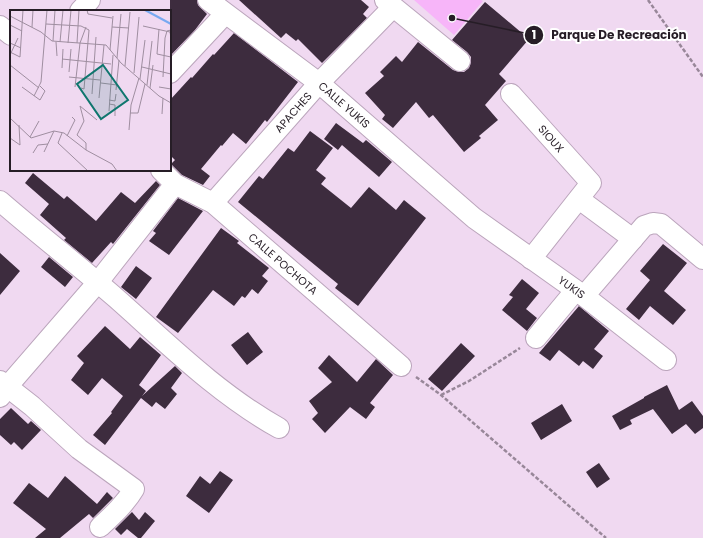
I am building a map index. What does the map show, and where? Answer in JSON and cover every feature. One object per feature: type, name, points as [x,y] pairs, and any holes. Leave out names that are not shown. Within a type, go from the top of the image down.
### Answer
[{"type":"street","points":[[81,10],[90,0]]},
{"type":"street","name":"CALLE YUKIS","points":[[208,0],[319,83],[474,218]]},
{"type":"street","points":[[389,4],[460,61]]},
{"type":"street","name":"APACHES","points":[[214,203],[389,4]]},
{"type":"street","points":[[171,72],[225,14]]},
{"type":"street","points":[[0,26],[10,34]]},
{"type":"street","name":"SIOUX","points":[[512,94],[591,183],[579,198]]},
{"type":"street","name":"CALLE POCHOTA","points":[[162,171],[175,184],[214,203],[402,366]]},
{"type":"street","points":[[100,527],[115,514],[134,489],[79,449],[32,406],[2,388],[98,282],[175,184]]},
{"type":"street","points":[[531,259],[579,198],[633,239]]},
{"type":"street","points":[[0,201],[98,282],[218,387],[258,416],[279,428]]},
{"type":"street","name":"YUKIS","points":[[474,218],[580,294],[666,360]]},
{"type":"street","points":[[536,338],[644,226],[653,223],[661,224],[703,258]]},
{"type":"path","points":[[648,0],[703,77]]},
{"type":"path","points":[[441,395],[469,380],[536,338]]},
{"type":"path","points":[[402,366],[441,395],[606,538]]},
{"type":"shaded area","points":[[414,0],[481,0],[483,1],[454,35]]},
{"type":"building","points":[[170,0],[197,0],[198,5],[207,14],[195,30],[171,55],[171,10]]},
{"type":"building","points":[[239,0],[361,0],[369,7],[363,14],[367,18],[322,63],[298,39],[296,41],[286,33],[281,38]]},
{"type":"building","points":[[485,2],[529,39],[499,74],[506,81],[485,105],[498,120],[479,136],[481,138],[464,152],[433,115],[429,118],[416,102],[393,128],[382,119],[385,115],[365,93],[384,76],[380,72],[396,56],[402,62],[418,42],[453,70],[464,72],[469,68],[471,57],[452,40]]},
{"type":"building","points":[[234,33],[298,82],[267,122],[265,120],[246,144],[233,133],[222,146],[221,145],[201,169],[210,176],[203,185],[182,175],[171,164],[175,160],[171,156],[171,99],[213,54],[214,55]]},
{"type":"building","points":[[336,123],[363,143],[366,140],[392,162],[379,177],[342,145],[338,150],[324,139]]},
{"type":"building","points":[[310,131],[333,148],[316,170],[326,178],[321,184],[351,208],[369,187],[396,210],[404,200],[426,218],[358,306],[335,288],[338,284],[238,202],[259,176],[263,179],[288,148],[294,152]]},
{"type":"building","points":[[33,173],[64,199],[67,196],[96,221],[121,192],[135,203],[156,181],[160,185],[113,244],[111,242],[92,263],[64,240],[66,238],[40,215],[49,204],[25,183]]},
{"type":"building","points":[[178,198],[203,211],[169,255],[149,241],[156,233],[153,231]]},
{"type":"building","points":[[221,228],[239,241],[237,243],[269,268],[262,276],[268,281],[258,294],[252,289],[245,298],[242,296],[234,306],[213,290],[178,333],[156,317]]},
{"type":"building","points":[[663,244],[687,263],[664,291],[686,310],[673,325],[650,306],[639,320],[626,309],[650,280],[640,271]]},
{"type":"building","points":[[0,253],[20,271],[0,295]]},
{"type":"building","points":[[49,257],[73,277],[65,287],[41,267]]},
{"type":"building","points":[[136,266],[152,278],[136,299],[121,287]]},
{"type":"building","points":[[522,279],[539,293],[526,309],[537,318],[527,331],[502,310],[513,297],[509,295]]},
{"type":"building","points":[[579,306],[609,331],[594,349],[603,356],[593,369],[583,361],[579,366],[559,350],[550,361],[539,353]]},
{"type":"building","points":[[105,326],[130,349],[140,337],[161,355],[139,385],[146,391],[142,396],[175,366],[182,373],[171,388],[177,394],[165,409],[156,402],[152,407],[141,398],[105,445],[93,435],[112,413],[111,412],[123,396],[102,378],[88,395],[71,380],[84,363],[77,356]]},
{"type":"building","points":[[248,332],[263,352],[247,365],[231,345]]},
{"type":"building","points":[[461,343],[475,356],[442,391],[428,379]]},
{"type":"building","points":[[329,355],[357,382],[376,359],[393,375],[370,403],[375,407],[366,419],[350,407],[325,433],[312,419],[318,413],[309,401],[332,382],[318,368]]},
{"type":"building","points":[[667,385],[679,410],[692,401],[703,416],[703,428],[695,434],[686,424],[672,434],[653,409],[630,420],[632,424],[620,430],[612,416]]},
{"type":"building","points":[[562,404],[572,421],[541,440],[531,423]]},
{"type":"building","points":[[11,408],[28,424],[31,421],[41,430],[22,450],[14,442],[11,445],[0,435],[0,419]]},
{"type":"building","points":[[599,463],[610,479],[597,488],[586,472]]},
{"type":"building","points":[[220,471],[233,480],[209,513],[186,496],[200,476],[210,484]]},
{"type":"building","points":[[65,476],[97,504],[107,492],[113,498],[93,518],[89,514],[60,538],[35,538],[46,529],[13,503],[29,483],[48,498]]},
{"type":"building","points":[[132,512],[139,520],[145,512],[155,521],[141,538],[138,538],[127,529],[121,535],[115,529]]},
{"type":"place","name":"Parque De Recreación","points":[[452,18]]}]
